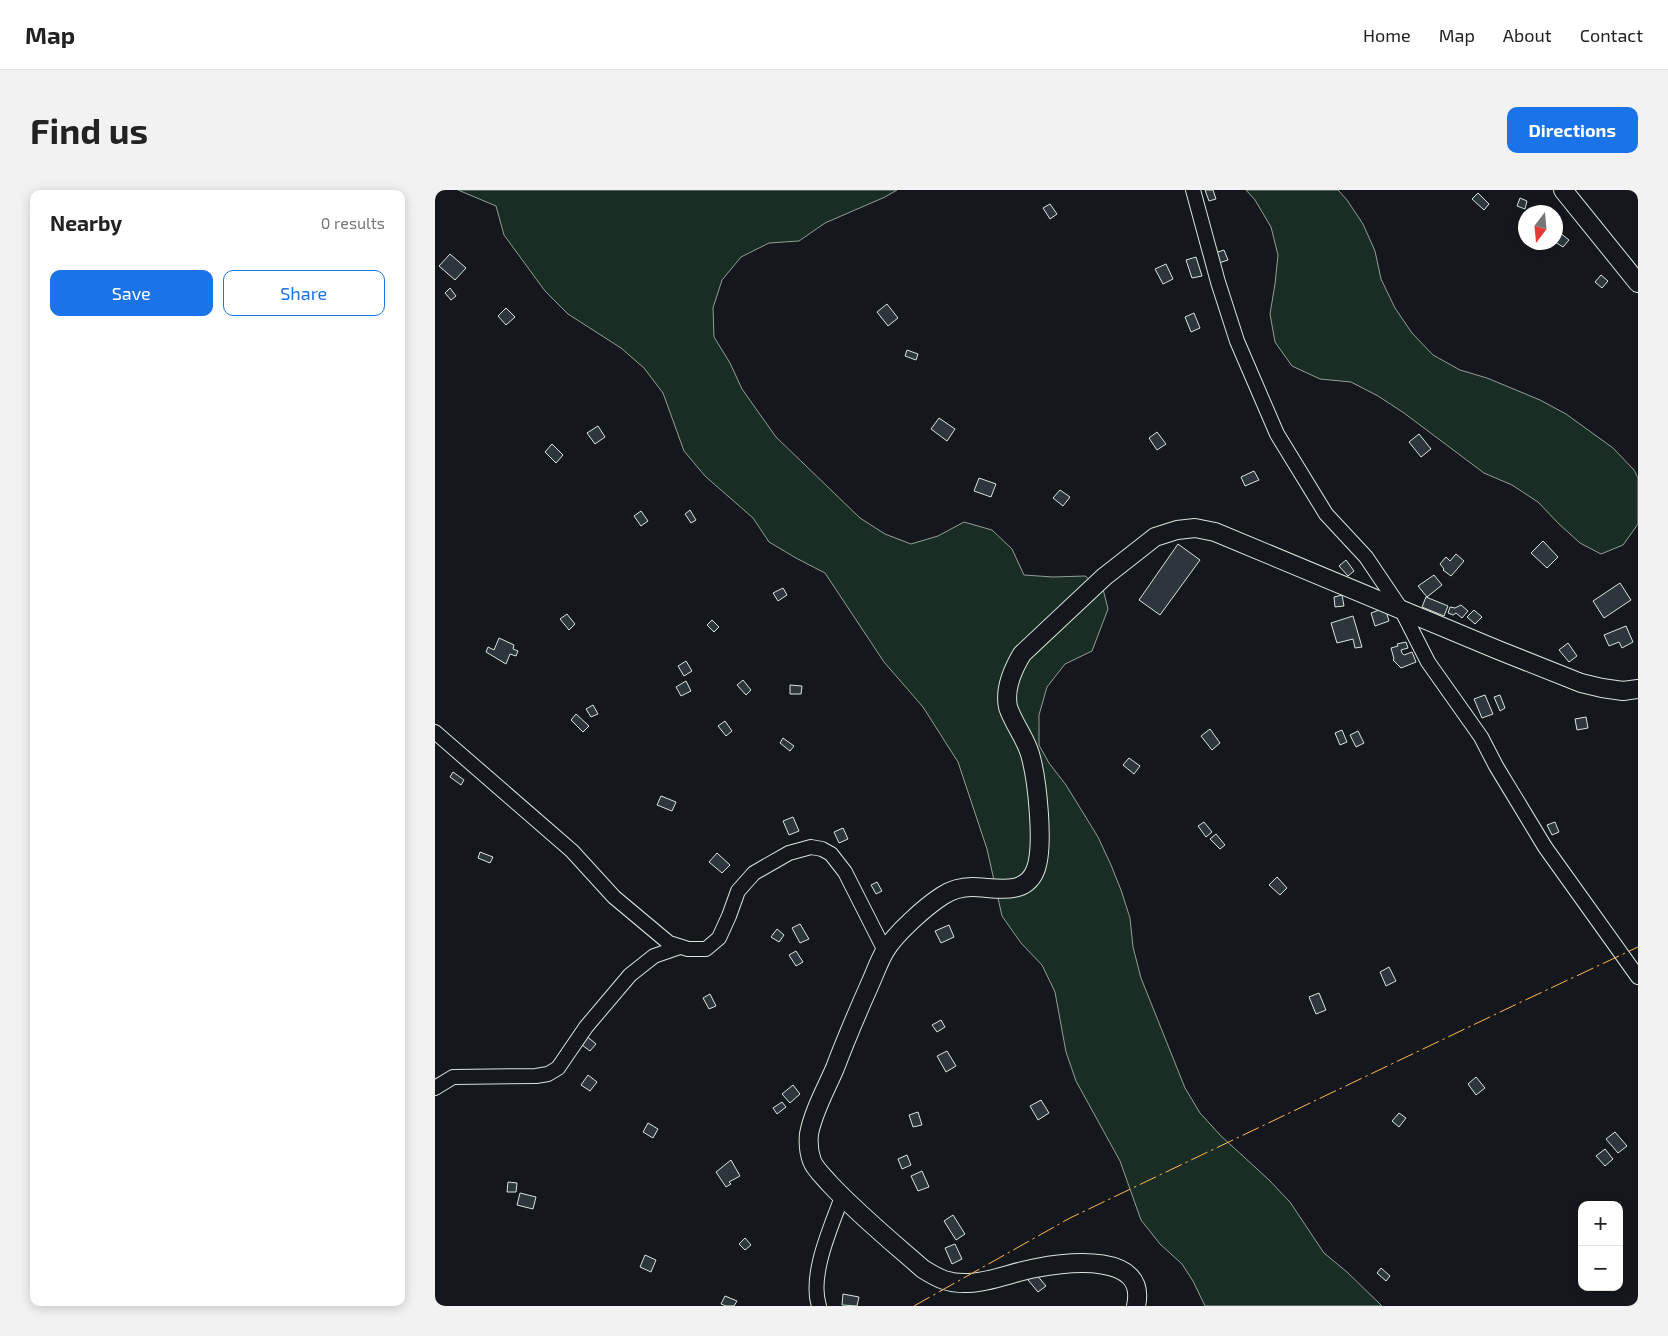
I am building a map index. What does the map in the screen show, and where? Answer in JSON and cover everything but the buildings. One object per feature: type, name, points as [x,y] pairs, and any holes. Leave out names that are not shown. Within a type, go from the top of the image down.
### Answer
[{"type":"main road","points":[[1563,190],[1638,283]]},
{"type":"main road","points":[[1136,1306],[1137,1289],[1133,1279],[1124,1271],[1109,1266],[1076,1264],[1035,1268],[989,1281],[969,1283],[947,1282],[923,1268],[842,1197],[813,1164],[809,1150],[809,1134],[857,1013],[885,951],[922,912],[941,896],[955,889],[970,887],[1005,890],[1019,887],[1030,881],[1039,860],[1040,831],[1033,767],[1029,752],[1008,706],[1007,690],[1013,668],[1022,654],[1105,576],[1155,537],[1177,530],[1195,528],[1215,532],[1581,682],[1623,691],[1638,690]]},
{"type":"street","points":[[1193,190],[1218,282],[1237,341],[1277,434],[1326,514],[1366,558],[1401,609],[1428,662],[1481,736],[1496,766],[1545,847],[1638,976]]},
{"type":"street","points":[[435,732],[572,850],[614,897],[669,943],[687,950],[706,949],[719,938],[738,891],[754,873],[789,853],[811,847],[822,849],[831,854],[845,872],[885,951]]},
{"type":"street","points":[[435,1088],[453,1077],[536,1076],[548,1074],[557,1068],[586,1027],[630,975],[654,956],[680,947]]},
{"type":"street","points":[[819,1306],[816,1296],[822,1251],[842,1197]]},
{"type":"green space","points":[[458,190],[897,190],[825,223],[799,241],[769,243],[741,257],[722,280],[713,308],[714,337],[730,363],[742,389],[776,437],[860,518],[885,534],[911,544],[938,536],[964,522],[992,530],[1012,549],[1024,575],[1053,577],[1085,576],[1103,589],[1108,609],[1092,651],[1065,664],[1047,687],[1039,715],[1039,745],[1098,837],[1111,865],[1130,918],[1133,947],[1141,978],[1185,1088],[1200,1113],[1221,1136],[1290,1202],[1324,1253],[1382,1306],[1205,1306],[1182,1264],[1160,1244],[1141,1220],[1120,1161],[1076,1081],[1066,1052],[1055,992],[1042,965],[1021,943],[1002,916],[987,849],[958,762],[923,707],[884,662],[825,573],[769,542],[753,518],[705,476],[684,451],[663,393],[644,368],[621,348],[568,314],[545,291],[504,235],[496,206]]},
{"type":"green space","points":[[1246,190],[1338,190],[1363,224],[1375,251],[1381,279],[1395,308],[1412,333],[1433,355],[1460,370],[1487,378],[1540,400],[1566,414],[1613,448],[1634,470],[1638,478],[1638,524],[1623,545],[1601,554],[1580,543],[1538,502],[1512,485],[1484,473],[1404,413],[1378,396],[1351,382],[1320,379],[1292,366],[1275,342],[1270,314],[1278,255],[1271,227],[1255,200]]},
{"type":"power","points":[[914,1306],[1070,1218],[1638,947]]}]
